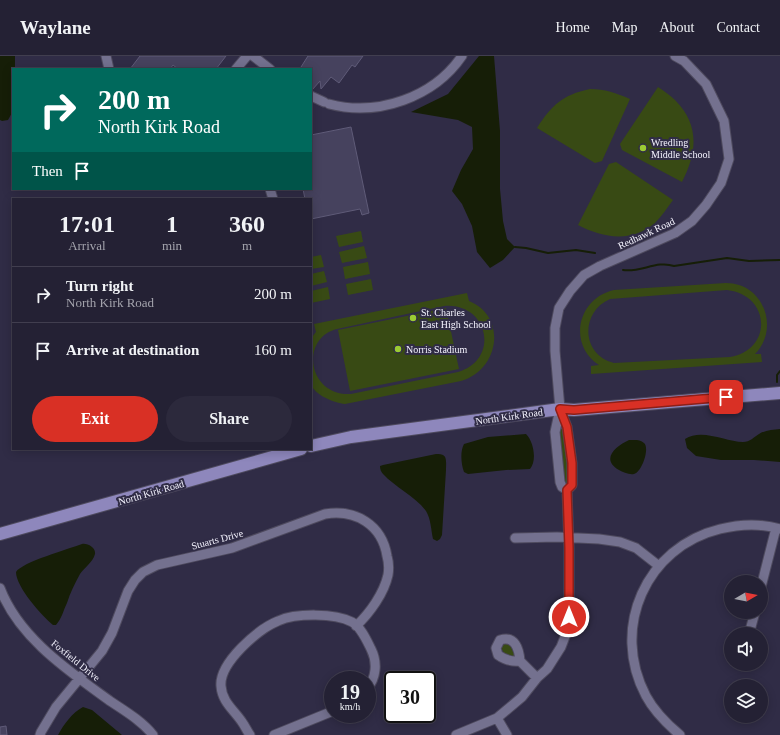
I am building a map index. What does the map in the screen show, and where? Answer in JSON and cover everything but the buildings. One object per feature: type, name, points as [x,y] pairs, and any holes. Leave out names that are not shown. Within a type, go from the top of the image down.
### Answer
[{"type":"main road","name":"North Kirk Road","points":[[312,444],[351,437],[560,409],[574,410],[780,393]]},
{"type":"main road","name":"North Kirk Road","points":[[0,534],[292,450]]},
{"type":"street","points":[[106,56],[109,68]]},
{"type":"street","points":[[237,68],[247,56]]},
{"type":"street","points":[[253,56],[269,68]]},
{"type":"street","points":[[312,96],[326,103],[342,107],[382,106],[398,103],[431,87],[454,68],[462,56]]},
{"type":"street","name":"Redhawk Road","points":[[560,409],[555,351],[555,328],[559,308],[570,291],[584,275],[675,234],[692,221],[706,205],[721,183],[729,159],[724,121],[706,84],[684,61],[675,56]]},
{"type":"street","points":[[560,409],[555,432],[560,482],[562,487],[567,490]]},
{"type":"street","points":[[456,735],[497,718],[522,697],[537,678],[547,669],[556,656],[566,634],[569,617],[569,538],[567,490],[572,485],[572,463],[567,427],[560,409]]},
{"type":"street","name":"Stuarts Drive","points":[[40,735],[56,707],[102,651],[112,633],[128,591],[135,580],[143,572],[157,565],[232,548],[325,514],[334,512],[360,518],[368,522],[378,532],[386,550],[389,568],[386,581],[375,603],[366,617],[356,626]]},
{"type":"street","points":[[679,735],[658,715],[646,697],[639,680],[634,659],[632,633],[636,610],[644,589],[658,566],[671,553],[686,542],[700,535],[734,526],[750,525],[778,528],[765,575]]},
{"type":"street","points":[[515,538],[557,537],[599,539],[620,542],[636,548],[658,566]]},
{"type":"street","name":"Foxfield Drive","points":[[0,588],[4,600],[33,638],[80,679],[136,720],[153,735]]},
{"type":"street","points":[[250,735],[242,721],[225,700],[221,687],[221,681],[225,668],[240,650],[258,634],[278,621],[315,614],[338,617],[353,622],[365,636],[373,652],[376,667],[375,671]]},
{"type":"street","points":[[520,661],[537,678]]},
{"type":"street","points":[[274,735],[324,715]]},
{"type":"street","points":[[497,718],[507,735]]},
{"type":"green space","points":[[658,87],[673,98],[683,110],[689,119],[692,129],[694,140],[693,150],[691,160],[682,182],[622,150],[620,144]]},
{"type":"green space","points":[[590,89],[610,92],[630,99],[602,161],[595,163],[537,128],[553,107],[559,102],[572,94]]},
{"type":"green space","points":[[616,162],[673,200],[655,223],[636,234],[627,236],[597,233],[578,225],[609,164]]},
{"type":"green space","points":[[361,231],[363,242],[339,247],[336,236]]},
{"type":"green space","points":[[364,246],[367,258],[342,263],[339,252]]},
{"type":"green space","points":[[321,255],[324,267],[312,269],[312,257]]},
{"type":"green space","points":[[368,262],[370,274],[345,279],[343,267]]},
{"type":"green space","points":[[324,271],[327,282],[312,286],[312,274]]},
{"type":"green space","points":[[371,279],[373,290],[348,295],[346,284]]},
{"type":"green space","points":[[726,283],[739,285],[750,291],[758,299],[764,309],[767,321],[766,332],[762,344],[755,354],[761,354],[762,362],[591,374],[591,366],[599,365],[589,356],[583,346],[580,334],[581,323],[585,312],[592,302],[602,295],[614,290]],"holes":[[[727,290],[742,294],[752,302],[759,312],[761,323],[760,334],[754,344],[744,352],[730,357],[614,363],[603,358],[595,351],[590,343],[588,333],[589,323],[593,313],[600,305],[610,299]]]},
{"type":"green space","points":[[328,287],[330,299],[312,303],[312,291]]},
{"type":"green space","points":[[467,293],[469,301],[481,309],[490,319],[494,330],[494,343],[491,355],[484,366],[474,375],[461,381],[345,404],[320,395],[312,386],[312,338],[316,332],[314,324]],"holes":[[[444,306],[459,307],[471,313],[479,322],[484,333],[484,344],[480,356],[472,365],[458,372],[351,394],[336,392],[325,386],[317,377],[314,366],[314,354],[317,343],[325,334],[337,329]]]},
{"type":"green space","name":"Norris Stadium","points":[[446,308],[459,369],[350,391],[338,330]]},
{"type":"green space","points":[[561,425],[564,425],[569,482],[566,484],[564,482],[558,429]]},
{"type":"green space","points":[[505,643],[510,645],[515,656],[514,657],[504,653],[501,648]]},
{"type":"shaded area","points":[[0,56],[15,56],[15,68],[12,68],[12,113],[8,120],[0,120]]},
{"type":"shaded area","points":[[479,56],[494,56],[500,131],[500,189],[503,221],[507,239],[515,247],[503,260],[490,268],[477,252],[472,226],[462,204],[452,191],[461,170],[473,149],[472,127],[458,120],[411,112],[448,94]]},
{"type":"shaded area","points":[[780,429],[780,462],[721,460],[696,456],[687,448],[685,439],[692,436],[706,435],[745,442],[769,430]]},
{"type":"shaded area","points":[[526,434],[533,446],[534,452],[532,466],[530,469],[468,474],[464,472],[461,458],[464,444],[488,437]]},
{"type":"shaded area","points":[[629,440],[641,441],[646,446],[646,454],[642,465],[634,474],[628,474],[613,466],[610,457],[615,449]]},
{"type":"shaded area","points":[[436,454],[443,455],[446,458],[442,535],[437,541],[433,539],[430,521],[426,511],[417,501],[383,474],[380,466]]},
{"type":"shaded area","points":[[82,544],[91,546],[95,554],[78,577],[60,620],[56,625],[53,625],[36,608],[25,593],[17,578],[16,572],[20,568],[36,560]]},
{"type":"shaded area","points":[[83,707],[92,710],[122,735],[58,735],[75,712]]},
{"type":"waterway","points":[[515,247],[548,253],[576,250],[595,253]]},
{"type":"waterway","points":[[623,270],[636,270],[655,265],[674,266],[727,258],[749,261],[780,260]]},
{"type":"waterway","points":[[777,382],[777,375],[780,371]]},
{"type":"place","name":"Wredling Middle School","points":[[643,148]]},
{"type":"place","name":"St. Charles East High School","points":[[413,318]]},
{"type":"place","name":"Norris Stadium","points":[[398,349]]},
{"type":"route","points":[[569,617],[569,528],[567,490],[572,485],[572,463],[567,427],[560,409],[574,410],[726,397]]}]
